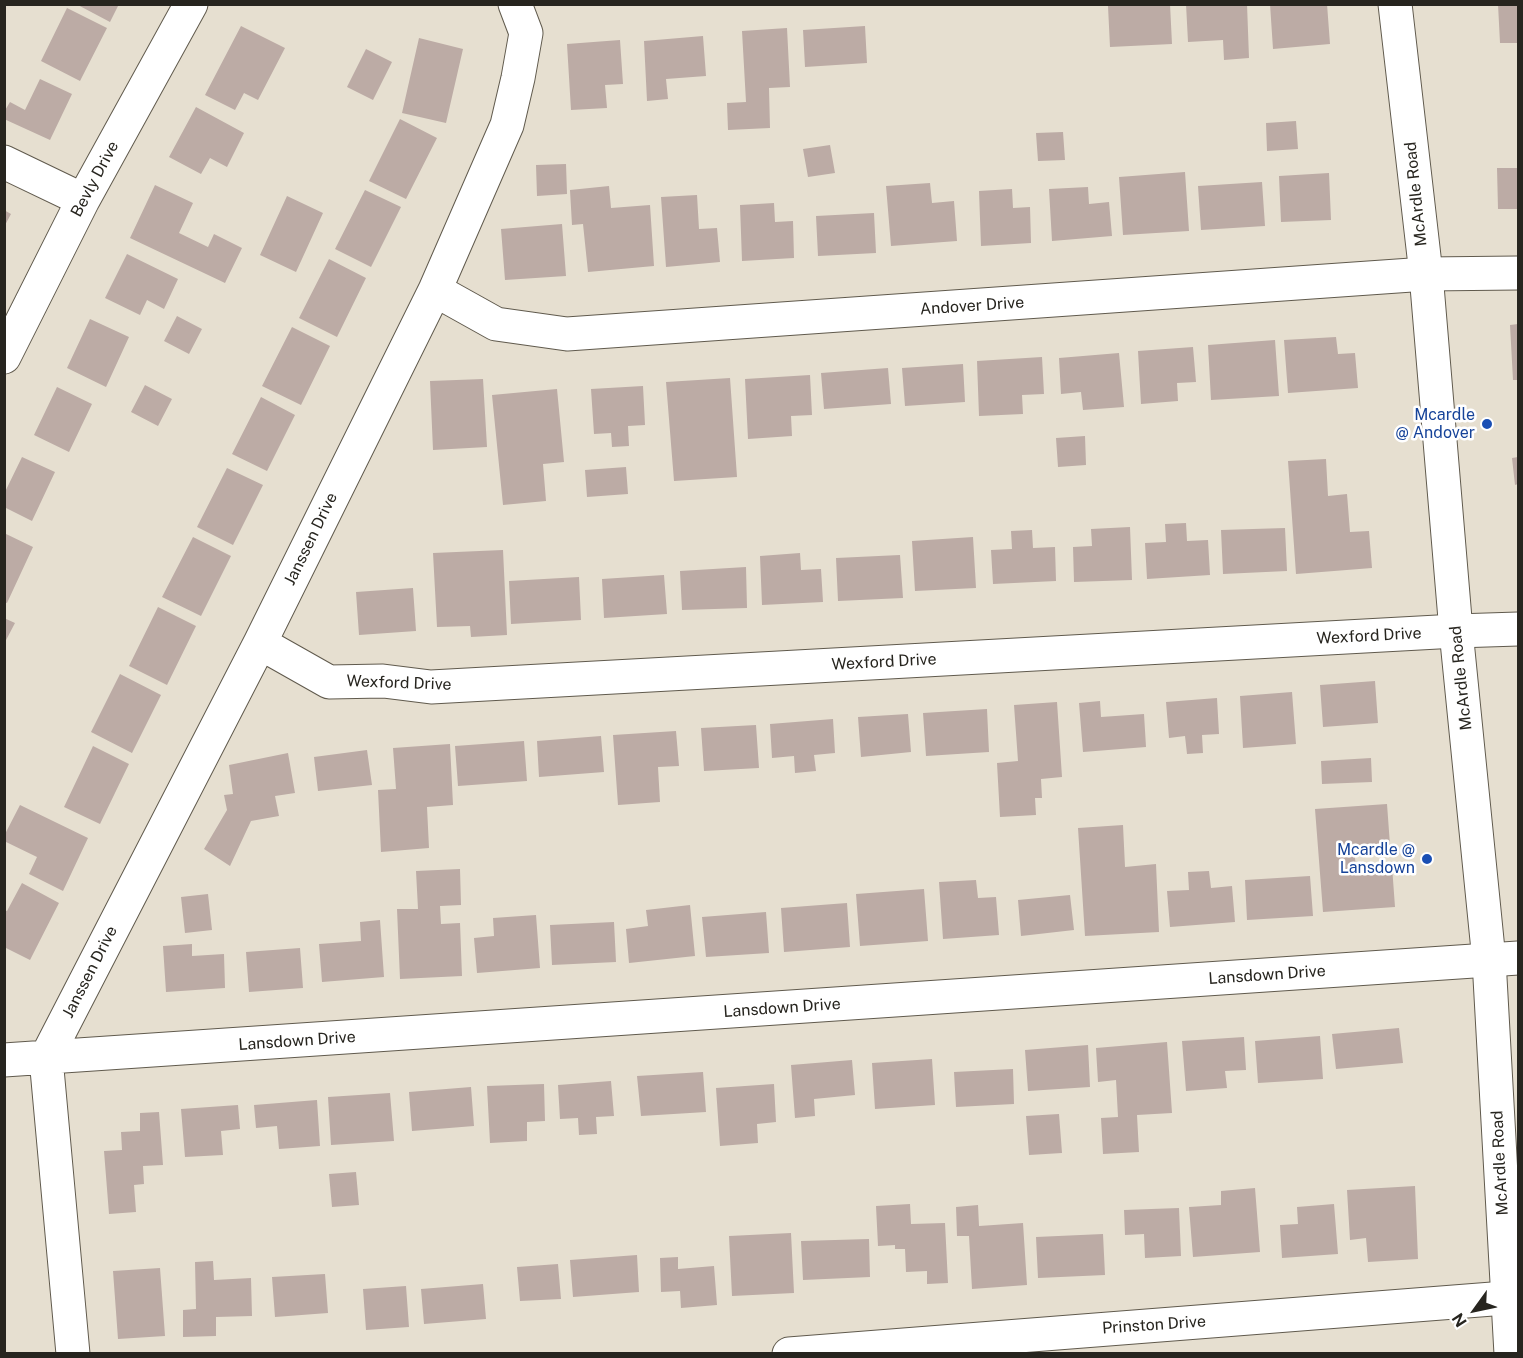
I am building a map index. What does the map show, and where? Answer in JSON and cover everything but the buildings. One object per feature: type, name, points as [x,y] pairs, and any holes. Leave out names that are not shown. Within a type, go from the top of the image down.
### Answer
[{"type":"street","name":"Bevly Drive","points":[[4,357],[83,200],[191,4]]},
{"type":"street","name":"Janssen Drive","points":[[46,1058],[260,643],[435,290],[507,125],[526,33],[515,4]]},
{"type":"street","name":"McArdle Road","points":[[1395,4],[1425,274],[1456,631],[1504,959],[1513,1297],[1511,1353]]},
{"type":"street","points":[[4,162],[83,200]]},
{"type":"street","name":"Andover Drive","points":[[435,290],[496,324],[567,334],[1425,274],[1518,273]]},
{"type":"street","name":"Wexford Drive","points":[[260,643],[329,682],[383,681],[430,687],[1518,629]]},
{"type":"street","name":"Lansdown Drive","points":[[4,1060],[1504,959]]},
{"type":"street","points":[[46,1058],[73,1353]]},
{"type":"street","name":"Prinston Drive","points":[[789,1353],[1513,1297]]},
{"type":"place","name":"Mcardle @ Andover","points":[[1487,424]]},
{"type":"place","name":"Mcardle @ Lansdown","points":[[1427,859]]}]
